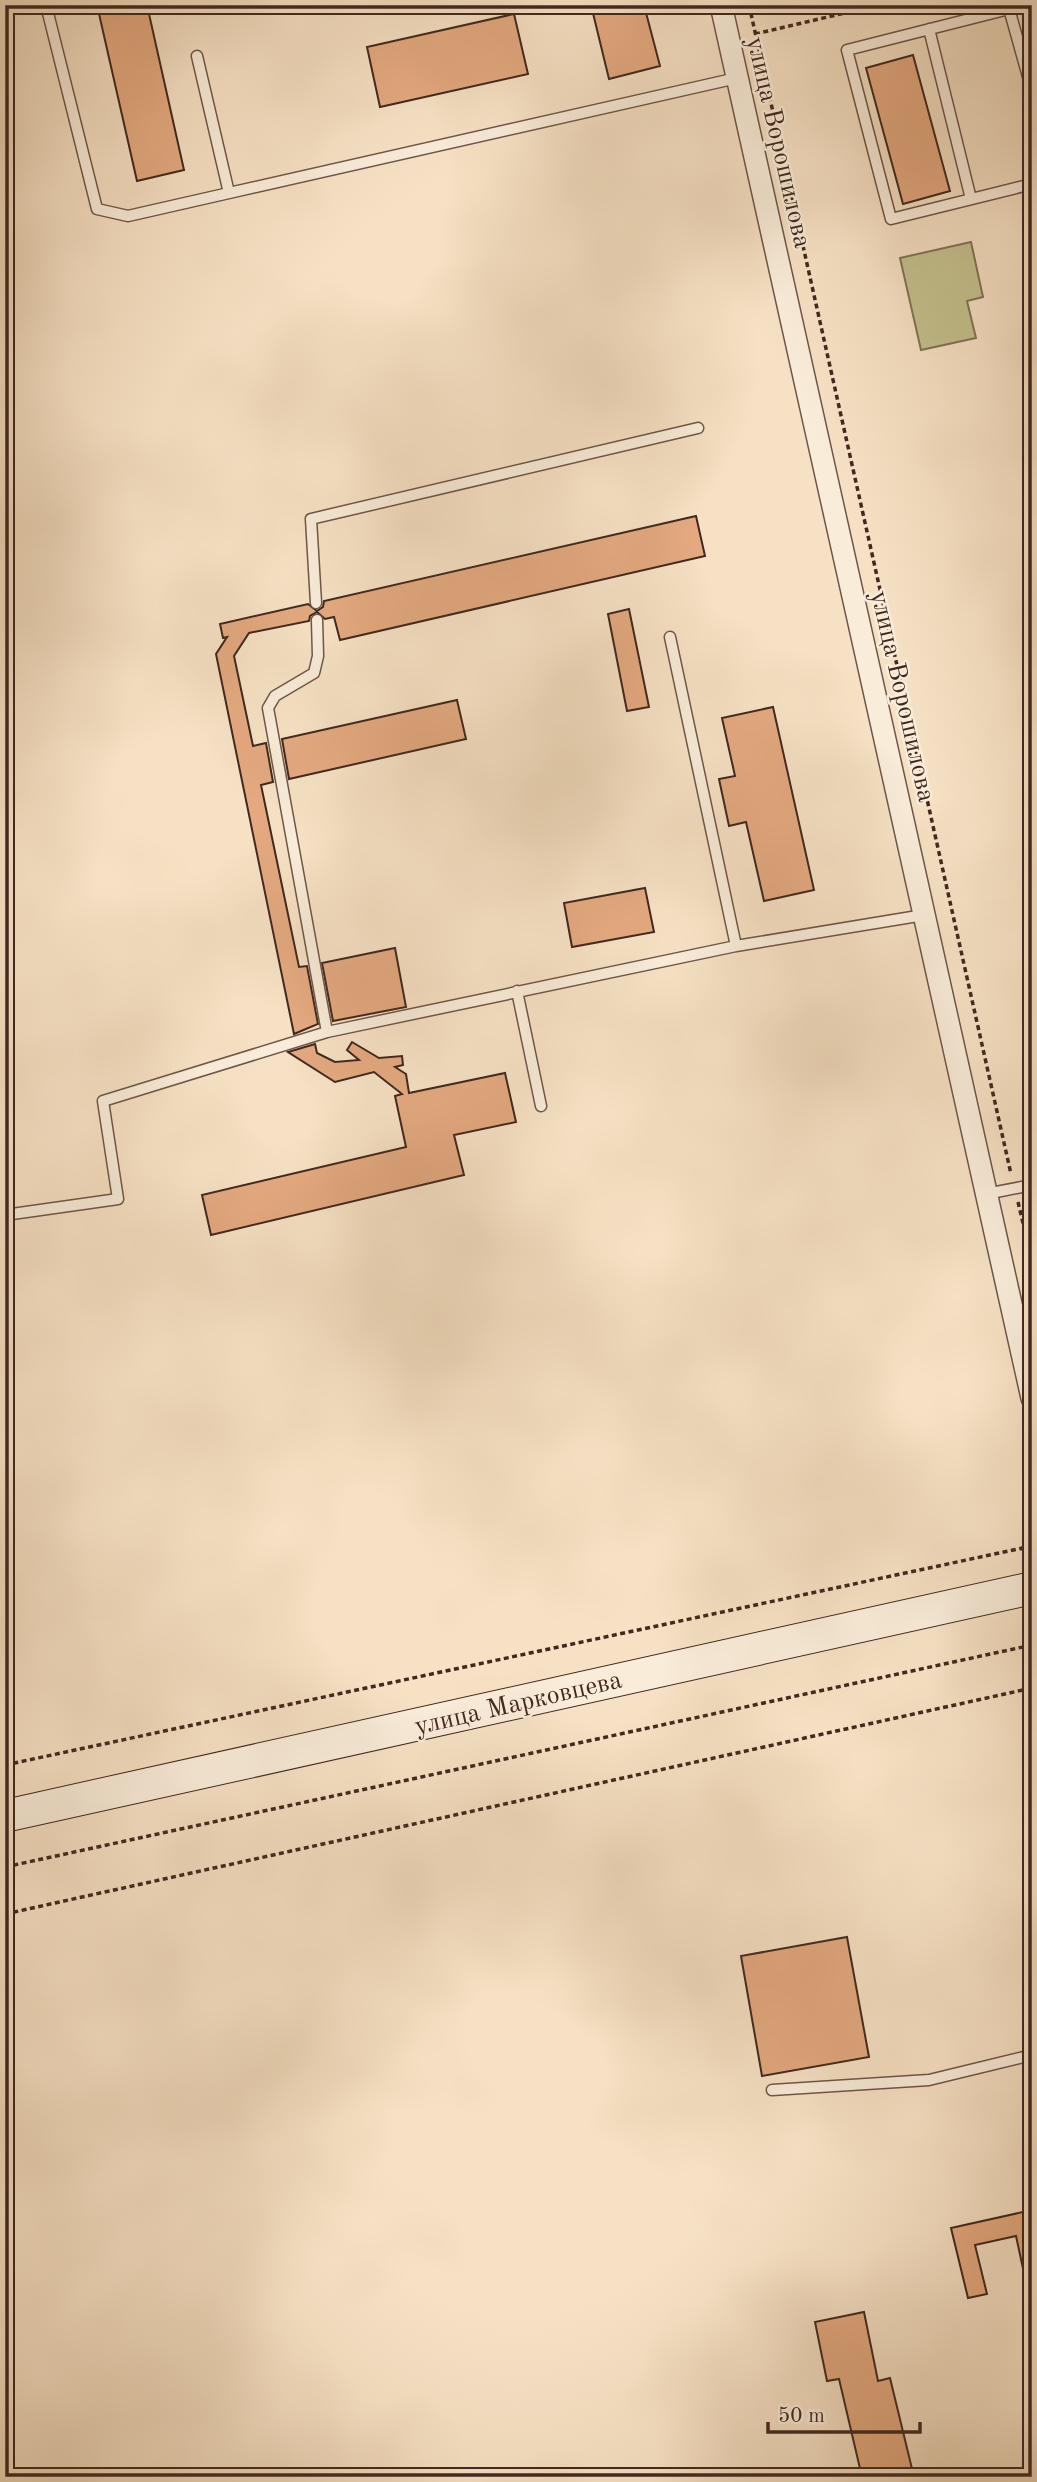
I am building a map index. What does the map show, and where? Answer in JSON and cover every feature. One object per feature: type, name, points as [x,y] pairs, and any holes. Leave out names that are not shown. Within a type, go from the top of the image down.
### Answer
[{"type":"main road","name":"улица Марковцева","points":[[5,1816],[1032,1588]]},
{"type":"street","name":"улица Ворошилова","points":[[721,5],[1032,1398]]},
{"type":"lane","points":[[46,5],[97,209],[128,216],[737,78]]},
{"type":"lane","points":[[1032,92],[1009,7],[847,50],[891,219],[1032,184]]},
{"type":"lane","points":[[929,29],[971,199]]},
{"type":"lane","points":[[197,55],[229,193]]},
{"type":"lane","points":[[316,603],[311,519],[698,428]]},
{"type":"lane","points":[[317,620],[318,656],[314,673],[275,696],[268,708],[327,1032]]},
{"type":"lane","points":[[670,637],[736,946]]},
{"type":"lane","points":[[5,1215],[118,1199],[103,1101],[327,1032],[736,946],[924,915]]},
{"type":"lane","points":[[517,991],[541,1106]]},
{"type":"lane","points":[[986,1194],[1032,1185]]},
{"type":"lane","points":[[772,2090],[929,2080],[1032,2055]]},
{"type":"path","points":[[748,5],[1032,1261]]},
{"type":"path","points":[[755,34],[879,5]]},
{"type":"path","points":[[5,1765],[1032,1546]]},
{"type":"path","points":[[5,1867],[1032,1645]]},
{"type":"path","points":[[5,1914],[1032,1688]]},
{"type":"shaded area","points":[[971,242],[983,297],[967,301],[976,338],[921,350],[900,258]]},
{"type":"building","points":[[97,5],[147,5],[184,170],[137,181]]},
{"type":"building","points":[[591,5],[644,5],[660,66],[609,79]]},
{"type":"building","points":[[514,14],[528,74],[380,107],[367,47]]},
{"type":"building","points":[[913,55],[950,191],[903,204],[866,68]]},
{"type":"building","points":[[696,516],[705,556],[340,640],[334,617],[325,619],[317,612],[310,616],[309,621],[249,633],[234,656],[253,746],[266,743],[273,782],[261,785],[299,967],[307,966],[318,1024],[294,1034],[216,654],[227,637],[223,638],[220,624],[308,604],[317,611],[323,607],[324,601]]},
{"type":"building","points":[[629,609],[649,707],[627,711],[608,614]]},
{"type":"building","points":[[457,700],[466,739],[289,779],[282,739]]},
{"type":"building","points":[[773,707],[814,890],[764,901],[746,822],[729,826],[719,779],[735,776],[722,718]]},
{"type":"building","points":[[645,888],[654,932],[572,947],[564,903]]},
{"type":"building","points":[[395,948],[406,1007],[333,1021],[322,963]]},
{"type":"building","points":[[352,1042],[379,1058],[402,1056],[403,1065],[395,1067],[406,1074],[409,1093],[505,1073],[516,1122],[454,1135],[464,1175],[211,1235],[202,1195],[406,1147],[395,1096],[402,1094],[374,1072],[335,1082],[288,1052],[315,1044],[317,1053],[335,1062],[359,1060],[347,1050]]},
{"type":"building","points":[[847,1937],[869,2057],[762,2076],[741,1956]]},
{"type":"building","points":[[1032,2210],[1032,2277],[1025,2278],[1016,2236],[975,2245],[987,2294],[968,2298],[951,2228]]},
{"type":"building","points":[[864,2312],[878,2381],[890,2378],[914,2477],[862,2477],[839,2379],[827,2381],[815,2322]]}]
